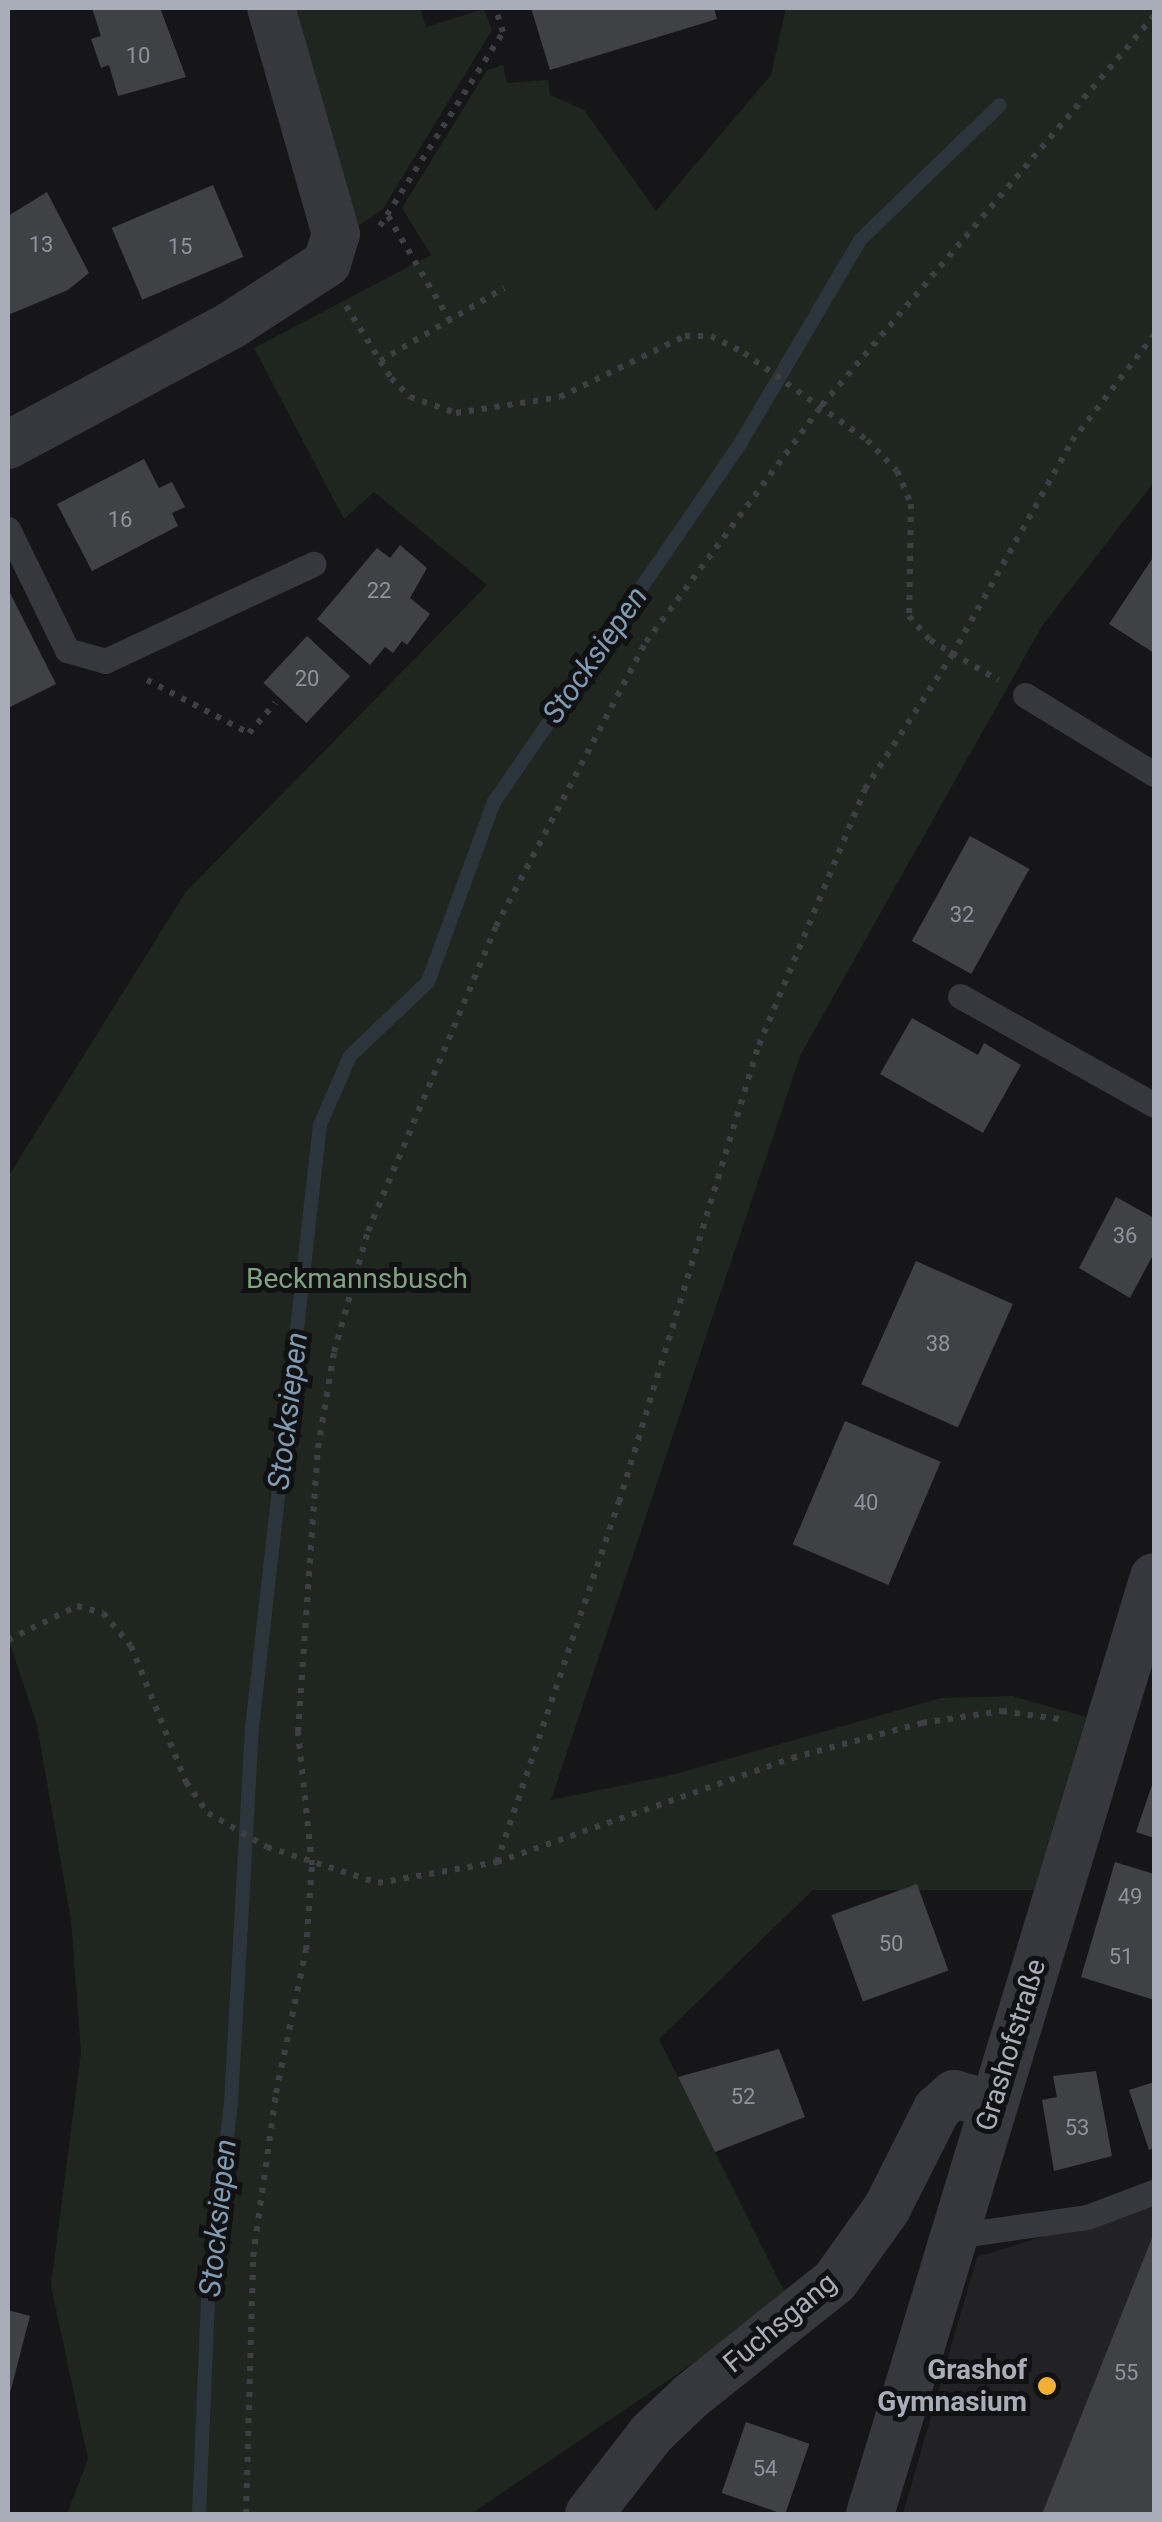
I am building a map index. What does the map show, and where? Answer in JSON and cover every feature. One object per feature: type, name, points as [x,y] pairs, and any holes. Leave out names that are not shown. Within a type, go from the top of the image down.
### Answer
[{"type":"street","points":[[8,445],[230,326],[327,263],[336,234],[271,8]]},
{"type":"street","name":"Grashofstraße","points":[[870,2514],[1154,1577]]},
{"type":"street","name":"Fuchsgang","points":[[589,2514],[678,2408],[836,2280],[886,2208],[937,2109],[954,2094],[994,2105]]},
{"type":"lane","points":[[8,530],[67,650],[105,661],[313,564]]},
{"type":"lane","points":[[1025,695],[1154,774]]},
{"type":"lane","points":[[960,996],[1154,1105]]},
{"type":"lane","points":[[954,2236],[1087,2217],[1154,2192]]},
{"type":"path","points":[[496,8],[503,32],[388,216],[362,246],[327,263],[380,361],[410,396],[431,407],[480,413],[560,397],[685,336],[712,336],[822,406],[897,471],[911,504],[910,616],[917,631],[978,669]]},
{"type":"path","points":[[246,2514],[254,2257],[276,2094],[306,1950],[312,1866],[298,1732],[318,1448],[334,1352],[368,1231],[496,926],[567,781],[646,642],[822,406],[1154,16]]},
{"type":"path","points":[[388,216],[450,321]]},
{"type":"path","points":[[380,361],[504,288]]},
{"type":"path","points":[[497,1862],[619,1502],[758,1045],[865,789],[952,655],[1052,473],[1154,335]]},
{"type":"path","points":[[123,653],[142,678],[249,733],[275,703]]},
{"type":"path","points":[[8,1640],[77,1606],[103,1612],[131,1646],[186,1782],[208,1813],[267,1847],[312,1866],[395,1882],[497,1862],[792,1758],[922,1723],[1002,1711],[1038,1713],[1106,1731]]},
{"type":"shaded area","name":"Grashof Gymnasium","points":[[1154,2202],[1154,2514],[903,2514],[977,2257]]},
{"type":"green space","points":[[289,8],[420,8],[426,27],[484,9],[492,30],[383,209],[355,228]]},
{"type":"green space","name":"Beckmannsbusch","points":[[786,8],[1154,8],[1154,482],[1042,626],[800,1056],[551,1800],[672,1775],[941,1698],[1012,1696],[1086,1717],[1034,1890],[813,1890],[659,2039],[788,2299],[471,2514],[67,2514],[88,2459],[51,2286],[81,2052],[71,1920],[37,1725],[8,1638],[8,1177],[185,893],[487,585],[374,492],[344,519],[254,348],[431,255],[402,208],[487,70],[503,65],[507,83],[548,80],[550,95],[584,110],[656,211],[771,75]]},
{"type":"building","points":[[92,8],[160,8],[186,77],[118,96],[109,65],[101,68],[91,39],[101,36]]},
{"type":"building","points":[[531,8],[714,8],[717,19],[550,70]]},
{"type":"building","points":[[213,185],[243,257],[142,300],[112,228]]},
{"type":"building","points":[[47,192],[89,273],[68,290],[8,315],[8,216]]},
{"type":"building","points":[[144,459],[159,488],[172,482],[185,507],[172,513],[178,526],[92,571],[57,504]]},
{"type":"building","points":[[400,545],[427,568],[410,598],[430,614],[407,645],[402,641],[393,653],[385,647],[370,665],[317,619],[377,548],[390,558]]},
{"type":"building","points":[[1154,556],[1154,653],[1109,624]]},
{"type":"building","points":[[8,589],[56,684],[8,708]]},
{"type":"building","points":[[307,636],[350,676],[307,723],[263,683]]},
{"type":"building","points":[[970,836],[1029,869],[971,974],[912,941]]},
{"type":"building","points":[[912,1018],[978,1055],[984,1043],[1021,1065],[983,1133],[880,1074]]},
{"type":"building","points":[[1116,1197],[1154,1218],[1154,1253],[1130,1298],[1079,1268]]},
{"type":"building","points":[[916,1261],[1013,1304],[958,1427],[861,1384]]},
{"type":"building","points":[[845,1421],[941,1462],[888,1585],[793,1544]]},
{"type":"building","points":[[1154,1779],[1154,1838],[1136,1832]]},
{"type":"building","points":[[1115,1862],[1154,1874],[1154,2000],[1081,1977]]},
{"type":"building","points":[[917,1884],[948,1970],[863,2002],[831,1915]]},
{"type":"building","points":[[779,2049],[805,2117],[715,2152],[678,2077]]},
{"type":"building","points":[[1096,2071],[1112,2156],[1054,2171],[1042,2100],[1057,2097],[1053,2076]]},
{"type":"building","points":[[1154,2082],[1154,2148],[1149,2150],[1129,2090]]},
{"type":"building","points":[[1154,2233],[1154,2514],[1042,2514]]},
{"type":"building","points":[[8,2310],[30,2316],[9,2397],[8,2397]]},
{"type":"building","points":[[746,2422],[809,2444],[785,2514],[722,2493]]},
{"type":"waterway","name":"Stocksiepen","points":[[199,2514],[208,2296],[231,2103],[252,1728],[320,1125],[350,1056],[428,982],[494,802],[740,444],[860,240],[1000,105]]},
{"type":"place","name":"Grashof Gymnasium","points":[[1047,2386]]}]
